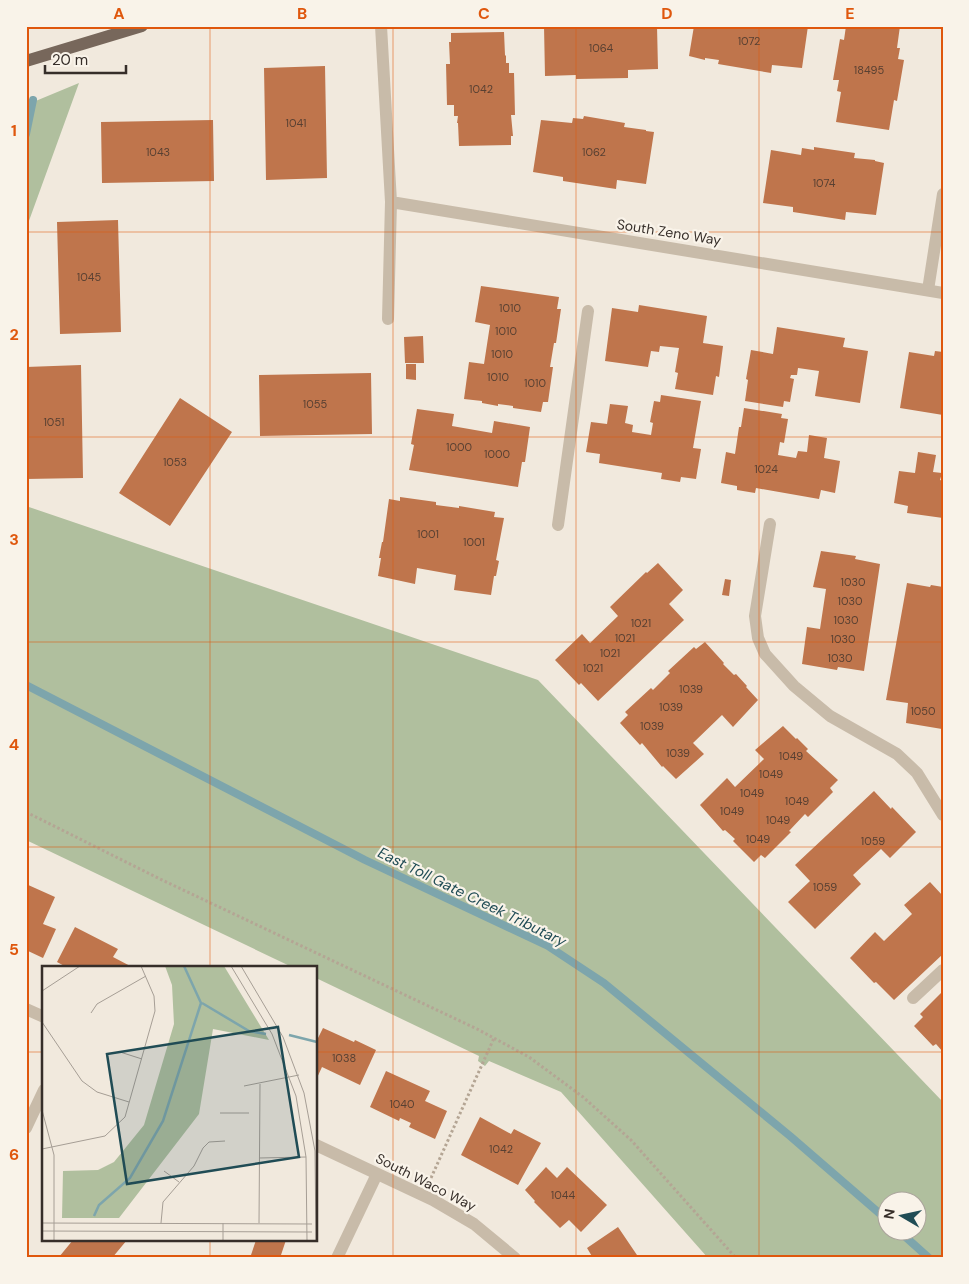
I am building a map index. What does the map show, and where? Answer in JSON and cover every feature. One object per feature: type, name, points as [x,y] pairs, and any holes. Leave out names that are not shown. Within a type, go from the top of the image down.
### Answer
[{"type":"main road","points":[[26,61],[142,26]]},
{"type":"street","points":[[381,26],[391,202],[388,319]]},
{"type":"street","points":[[928,290],[943,194]]},
{"type":"street","name":"South Zeno Way","points":[[391,202],[943,293]]},
{"type":"street","points":[[558,524],[588,311]]},
{"type":"street","points":[[770,524],[755,616],[758,638],[765,654],[794,686],[830,716],[898,754],[917,773],[935,799],[943,815]]},
{"type":"street","points":[[913,998],[943,970]]},
{"type":"street","points":[[26,1009],[42,1016]]},
{"type":"street","points":[[26,1128],[42,1094]]},
{"type":"street","name":"South Waco Way","points":[[318,1146],[432,1200],[474,1224],[515,1258]]},
{"type":"street","points":[[337,1258],[376,1174]]},
{"type":"path","points":[[26,812],[160,879],[494,1038],[529,1057],[584,1097],[631,1140],[736,1258]]},
{"type":"path","points":[[430,1179],[494,1038]]},
{"type":"green space","points":[[79,83],[26,229],[26,105]]},
{"type":"green space","points":[[26,506],[538,680],[943,1102],[943,1258],[708,1258],[561,1092],[489,1061],[485,1066],[478,1061],[479,1056],[318,979],[318,966],[290,966],[26,840]]},
{"type":"building","points":[[544,26],[657,26],[658,69],[628,70],[628,78],[576,79],[576,75],[545,76]]},
{"type":"building","points":[[694,26],[808,26],[802,68],[772,65],[771,73],[718,64],[719,60],[705,58],[705,60],[689,56]]},
{"type":"building","points":[[846,26],[900,26],[897,48],[900,48],[898,59],[904,60],[897,101],[894,100],[889,130],[836,122],[841,92],[837,91],[839,80],[833,80],[840,39],[844,40]]},
{"type":"building","points":[[504,32],[506,63],[509,63],[509,73],[514,73],[515,115],[511,115],[513,136],[511,136],[511,145],[459,146],[458,116],[454,116],[454,105],[447,105],[446,64],[450,64],[449,42],[451,42],[451,33]]},
{"type":"building","points":[[325,66],[327,178],[266,180],[264,68]]},
{"type":"building","points":[[584,116],[625,123],[624,127],[654,132],[646,184],[617,180],[616,189],[563,181],[563,177],[533,172],[541,120],[572,123],[573,118],[583,119]]},
{"type":"building","points":[[213,120],[214,181],[102,183],[101,122]]},
{"type":"building","points":[[814,147],[855,153],[854,158],[884,163],[876,215],[846,212],[845,220],[793,212],[793,207],[763,203],[771,150],[801,155],[802,148],[814,150]]},
{"type":"building","points":[[118,220],[121,332],[60,334],[57,222]]},
{"type":"building","points":[[481,286],[559,297],[557,309],[561,309],[550,367],[553,367],[548,402],[543,402],[541,412],[464,399],[469,362],[484,364],[490,325],[475,322]]},
{"type":"building","points":[[639,305],[707,316],[703,343],[723,346],[719,377],[716,376],[713,395],[675,389],[678,373],[675,372],[679,348],[660,346],[659,352],[651,351],[648,367],[605,361],[612,308],[638,312]]},
{"type":"building","points":[[777,327],[845,338],[843,347],[868,351],[860,403],[815,396],[819,371],[798,368],[797,375],[791,375],[790,378],[794,379],[790,402],[784,401],[783,407],[745,401],[748,380],[746,379],[751,350],[773,354]]},
{"type":"building","points":[[423,336],[424,363],[405,363],[404,337]]},
{"type":"building","points":[[935,351],[943,352],[943,415],[900,408],[909,352],[934,356]]},
{"type":"building","points":[[406,364],[416,364],[416,380],[406,379]]},
{"type":"building","points":[[81,365],[83,478],[26,479],[26,367]]},
{"type":"building","points":[[371,373],[372,434],[260,436],[259,375]]},
{"type":"building","points":[[661,395],[701,401],[693,448],[701,449],[696,479],[681,477],[680,482],[661,479],[662,473],[599,463],[600,454],[586,452],[591,422],[607,424],[610,404],[628,406],[625,423],[633,425],[632,432],[651,435],[653,423],[650,422],[654,401],[660,402]]},
{"type":"building","points":[[180,398],[232,432],[170,526],[119,493]]},
{"type":"building","points":[[744,408],[782,414],[781,418],[788,419],[784,443],[780,442],[778,455],[796,458],[798,451],[807,452],[809,435],[827,438],[824,458],[840,461],[835,493],[821,490],[819,499],[756,488],[755,493],[737,490],[737,486],[721,483],[726,452],[735,454]]},
{"type":"building","points":[[417,409],[454,414],[452,426],[492,433],[494,421],[530,427],[525,462],[522,462],[518,487],[409,470],[414,445],[411,444]]},
{"type":"building","points":[[918,452],[936,455],[933,472],[942,473],[940,480],[943,481],[943,518],[907,513],[908,506],[894,503],[899,471],[915,473]]},
{"type":"building","points":[[400,497],[436,502],[436,505],[459,508],[459,506],[495,512],[494,517],[504,518],[496,560],[499,561],[491,595],[454,590],[456,575],[417,568],[415,584],[378,576],[381,558],[379,558],[389,499],[400,501]]},
{"type":"building","points":[[821,551],[856,556],[855,559],[880,564],[864,671],[838,667],[837,670],[802,664],[807,627],[820,629],[826,589],[813,587]]},
{"type":"building","points":[[658,563],[683,590],[669,604],[684,620],[598,701],[581,683],[579,685],[555,660],[582,634],[590,643],[618,616],[610,607]]},
{"type":"building","points":[[725,579],[731,580],[729,596],[722,595]]},
{"type":"building","points":[[907,583],[943,587],[942,729],[906,723],[908,703],[886,700]]},
{"type":"building","points":[[705,642],[723,664],[734,675],[736,674],[758,700],[733,727],[722,715],[693,743],[704,754],[676,779],[620,723],[628,715],[625,712],[651,688],[653,690],[670,673],[668,671],[694,647],[696,649]]},
{"type":"building","points":[[783,726],[808,749],[806,751],[838,780],[830,788],[833,792],[808,817],[805,814],[789,831],[791,832],[765,858],[761,855],[754,862],[733,841],[735,839],[725,830],[723,831],[700,805],[727,778],[735,787],[764,759],[755,750]]},
{"type":"building","points":[[874,791],[916,832],[890,858],[881,849],[853,875],[861,884],[815,929],[788,902],[810,881],[795,865]]},
{"type":"building","points":[[930,882],[943,896],[943,954],[894,1000],[876,982],[874,983],[850,958],[875,932],[884,941],[912,914],[904,905]]},
{"type":"building","points":[[26,884],[55,897],[43,924],[56,929],[43,958],[26,950]]},
{"type":"building","points":[[75,927],[118,949],[113,957],[130,966],[64,966],[57,962]]},
{"type":"building","points":[[943,991],[943,1052],[936,1044],[933,1046],[914,1026],[923,1017],[920,1014]]},
{"type":"building","points":[[323,1028],[376,1050],[360,1085],[322,1067],[318,1076],[318,1038]]},
{"type":"building","points":[[386,1071],[430,1091],[425,1101],[447,1111],[435,1139],[409,1127],[411,1123],[400,1118],[399,1121],[370,1107]]},
{"type":"building","points":[[480,1117],[511,1134],[514,1129],[541,1143],[518,1185],[461,1155]]},
{"type":"building","points":[[546,1167],[557,1178],[567,1167],[607,1205],[581,1232],[569,1220],[560,1228],[534,1202],[525,1190]]},
{"type":"building","points":[[618,1227],[639,1258],[593,1258],[587,1248]]},
{"type":"building","points":[[71,1242],[125,1242],[112,1258],[59,1257]]},
{"type":"building","points":[[255,1242],[285,1242],[280,1258],[250,1258]]},
{"type":"waterway","points":[[26,134],[33,100]]},
{"type":"waterway","name":"East Toll Gate Creek Tributary","points":[[26,685],[365,860],[548,946],[604,983],[790,1136],[876,1210]]},
{"type":"waterway","name":"East Toll Gate Creek Tributary","points":[[911,1242],[929,1258]]}]
